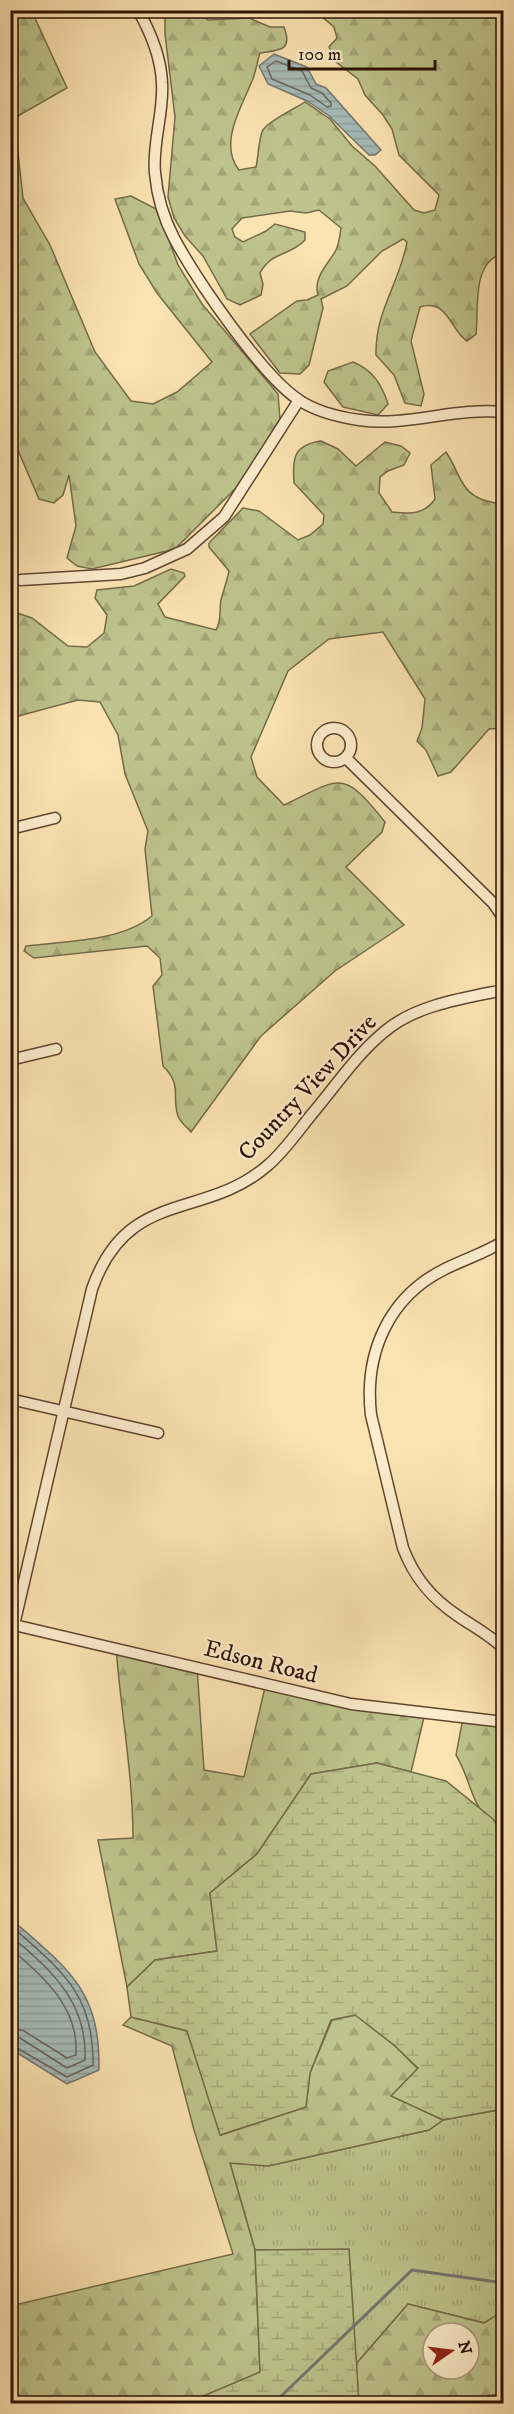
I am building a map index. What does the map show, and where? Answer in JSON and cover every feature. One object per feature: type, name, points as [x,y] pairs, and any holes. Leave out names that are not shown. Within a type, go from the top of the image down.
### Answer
[{"type":"street","points":[[138,10],[151,36],[161,72],[161,100],[154,165],[157,192],[166,220],[196,274],[244,341],[282,386],[299,400],[325,411],[362,421],[387,422],[504,412]]},
{"type":"street","points":[[21,580],[121,574],[146,568],[187,549],[224,517],[299,400]]},
{"type":"street","points":[[346,758],[493,903],[504,919]]},
{"type":"street","points":[[10,828],[55,818]]},
{"type":"street","name":"Country View Drive","points":[[12,1625],[98,1272],[130,1228],[153,1215],[233,1188],[268,1166],[369,1045],[396,1023],[438,1005],[504,990]]},
{"type":"street","points":[[10,1060],[56,1049]]},
{"type":"street","points":[[504,1241],[431,1278],[398,1305],[385,1324],[375,1349],[369,1395],[397,1526],[410,1565],[420,1584],[436,1600],[479,1628],[504,1649]]},
{"type":"street","points":[[10,1399],[158,1433]]},
{"type":"street","name":"Edson Road","points":[[12,1625],[351,1704],[504,1722]]},
{"type":"green space","points":[[11,10],[29,11],[33,14],[67,88],[11,120]]},
{"type":"green space","points":[[165,11],[198,11],[208,20],[249,18],[270,27],[284,27],[286,45],[279,50],[260,53],[253,78],[234,125],[231,149],[233,160],[239,170],[256,167],[260,137],[266,126],[305,102],[330,119],[352,146],[375,166],[414,210],[424,213],[435,210],[439,195],[399,155],[392,129],[383,115],[365,95],[358,79],[336,62],[329,47],[337,38],[334,27],[315,11],[503,11],[503,253],[493,258],[481,276],[477,300],[476,334],[467,341],[443,311],[437,307],[420,307],[411,341],[424,394],[421,406],[405,403],[394,375],[376,355],[379,324],[404,257],[407,242],[403,239],[382,251],[347,286],[321,299],[323,308],[309,365],[300,374],[280,373],[250,334],[297,301],[318,295],[319,277],[336,249],[341,228],[319,210],[306,213],[290,211],[242,218],[232,229],[235,237],[243,242],[275,224],[305,232],[305,240],[265,266],[260,273],[263,284],[261,295],[240,305],[227,299],[203,256],[185,236],[174,218],[168,197],[175,117],[165,34]]},
{"type":"green space","points":[[10,137],[17,144],[23,198],[50,245],[95,352],[131,401],[153,404],[177,392],[212,362],[157,293],[139,264],[115,199],[131,196],[158,210],[178,265],[202,304],[278,394],[280,419],[241,483],[175,549],[92,569],[77,566],[67,558],[76,526],[69,475],[63,495],[54,503],[39,499],[11,434]]},
{"type":"green space","points":[[353,362],[366,369],[383,391],[388,404],[378,415],[343,407],[324,382],[328,371]]},
{"type":"green space","points":[[321,441],[338,449],[356,466],[385,442],[401,446],[410,453],[404,465],[380,477],[379,493],[392,512],[421,511],[431,504],[435,499],[431,465],[446,452],[463,484],[474,496],[495,503],[503,497],[503,728],[489,729],[451,772],[438,776],[426,750],[417,741],[422,728],[425,699],[383,632],[329,639],[288,671],[251,757],[257,777],[284,805],[330,784],[340,783],[359,793],[371,805],[385,822],[382,832],[346,867],[404,925],[335,971],[261,1036],[191,1132],[178,1116],[175,1085],[163,1066],[153,986],[162,975],[160,958],[147,946],[34,958],[24,951],[26,946],[109,936],[139,925],[152,916],[145,849],[148,831],[125,774],[118,735],[100,702],[78,700],[11,718],[11,704],[15,697],[11,688],[11,611],[32,618],[68,646],[87,647],[104,633],[107,615],[95,598],[97,590],[134,586],[171,569],[184,573],[185,576],[158,604],[165,617],[216,630],[229,571],[209,547],[209,543],[243,508],[259,511],[298,540],[310,535],[323,524],[324,515],[294,483],[293,474],[295,459],[300,449]]},
{"type":"green space","points":[[116,1648],[197,1667],[204,1770],[244,1777],[266,1683],[425,1713],[411,1772],[377,1763],[311,1774],[257,1854],[210,1893],[217,1951],[155,1960],[127,1987],[98,1840],[133,1838],[129,1767]]},
{"type":"green space","points":[[463,1718],[503,1722],[503,1833],[477,1804],[456,1755]]},
{"type":"green space","points":[[377,1763],[446,1781],[493,1819],[503,1833],[503,2109],[443,2120],[391,2096],[418,2068],[394,2045],[355,2015],[331,2020],[310,2073],[306,2107],[220,2135],[187,2031],[131,2017],[127,1987],[155,1960],[217,1951],[210,1893],[257,1854],[311,1774]]},
{"type":"green space","points":[[356,2015],[394,2045],[418,2069],[392,2096],[443,2120],[429,2130],[268,2166],[230,2163],[255,2250],[260,2372],[187,2403],[11,2403],[10,2306],[233,2254],[194,2130],[172,2046],[123,2025],[131,2017],[187,2031],[221,2135],[306,2107],[310,2073],[332,2020]]},
{"type":"green space","points":[[503,2109],[503,2311],[485,2323],[408,2304],[356,2364],[349,2250],[255,2250],[230,2163],[268,2166],[429,2130],[443,2120]]},
{"type":"green space","points":[[349,2249],[359,2403],[187,2403],[260,2372],[255,2250]]},
{"type":"green space","points":[[408,2304],[476,2321],[421,2321],[421,2381],[481,2381],[481,2322],[484,2323],[503,2311],[503,2393],[448,2403],[359,2403],[356,2364]]},
{"type":"water","points":[[274,54],[307,67],[316,84],[326,88],[381,150],[375,155],[369,155],[328,115],[307,101],[268,84],[259,66]]},
{"type":"water","points":[[11,1924],[18,1925],[54,1957],[79,1986],[94,2021],[99,2070],[67,2084],[11,2049]]},
{"type":"waterway","points":[[273,2404],[412,2270],[504,2283]]}]
